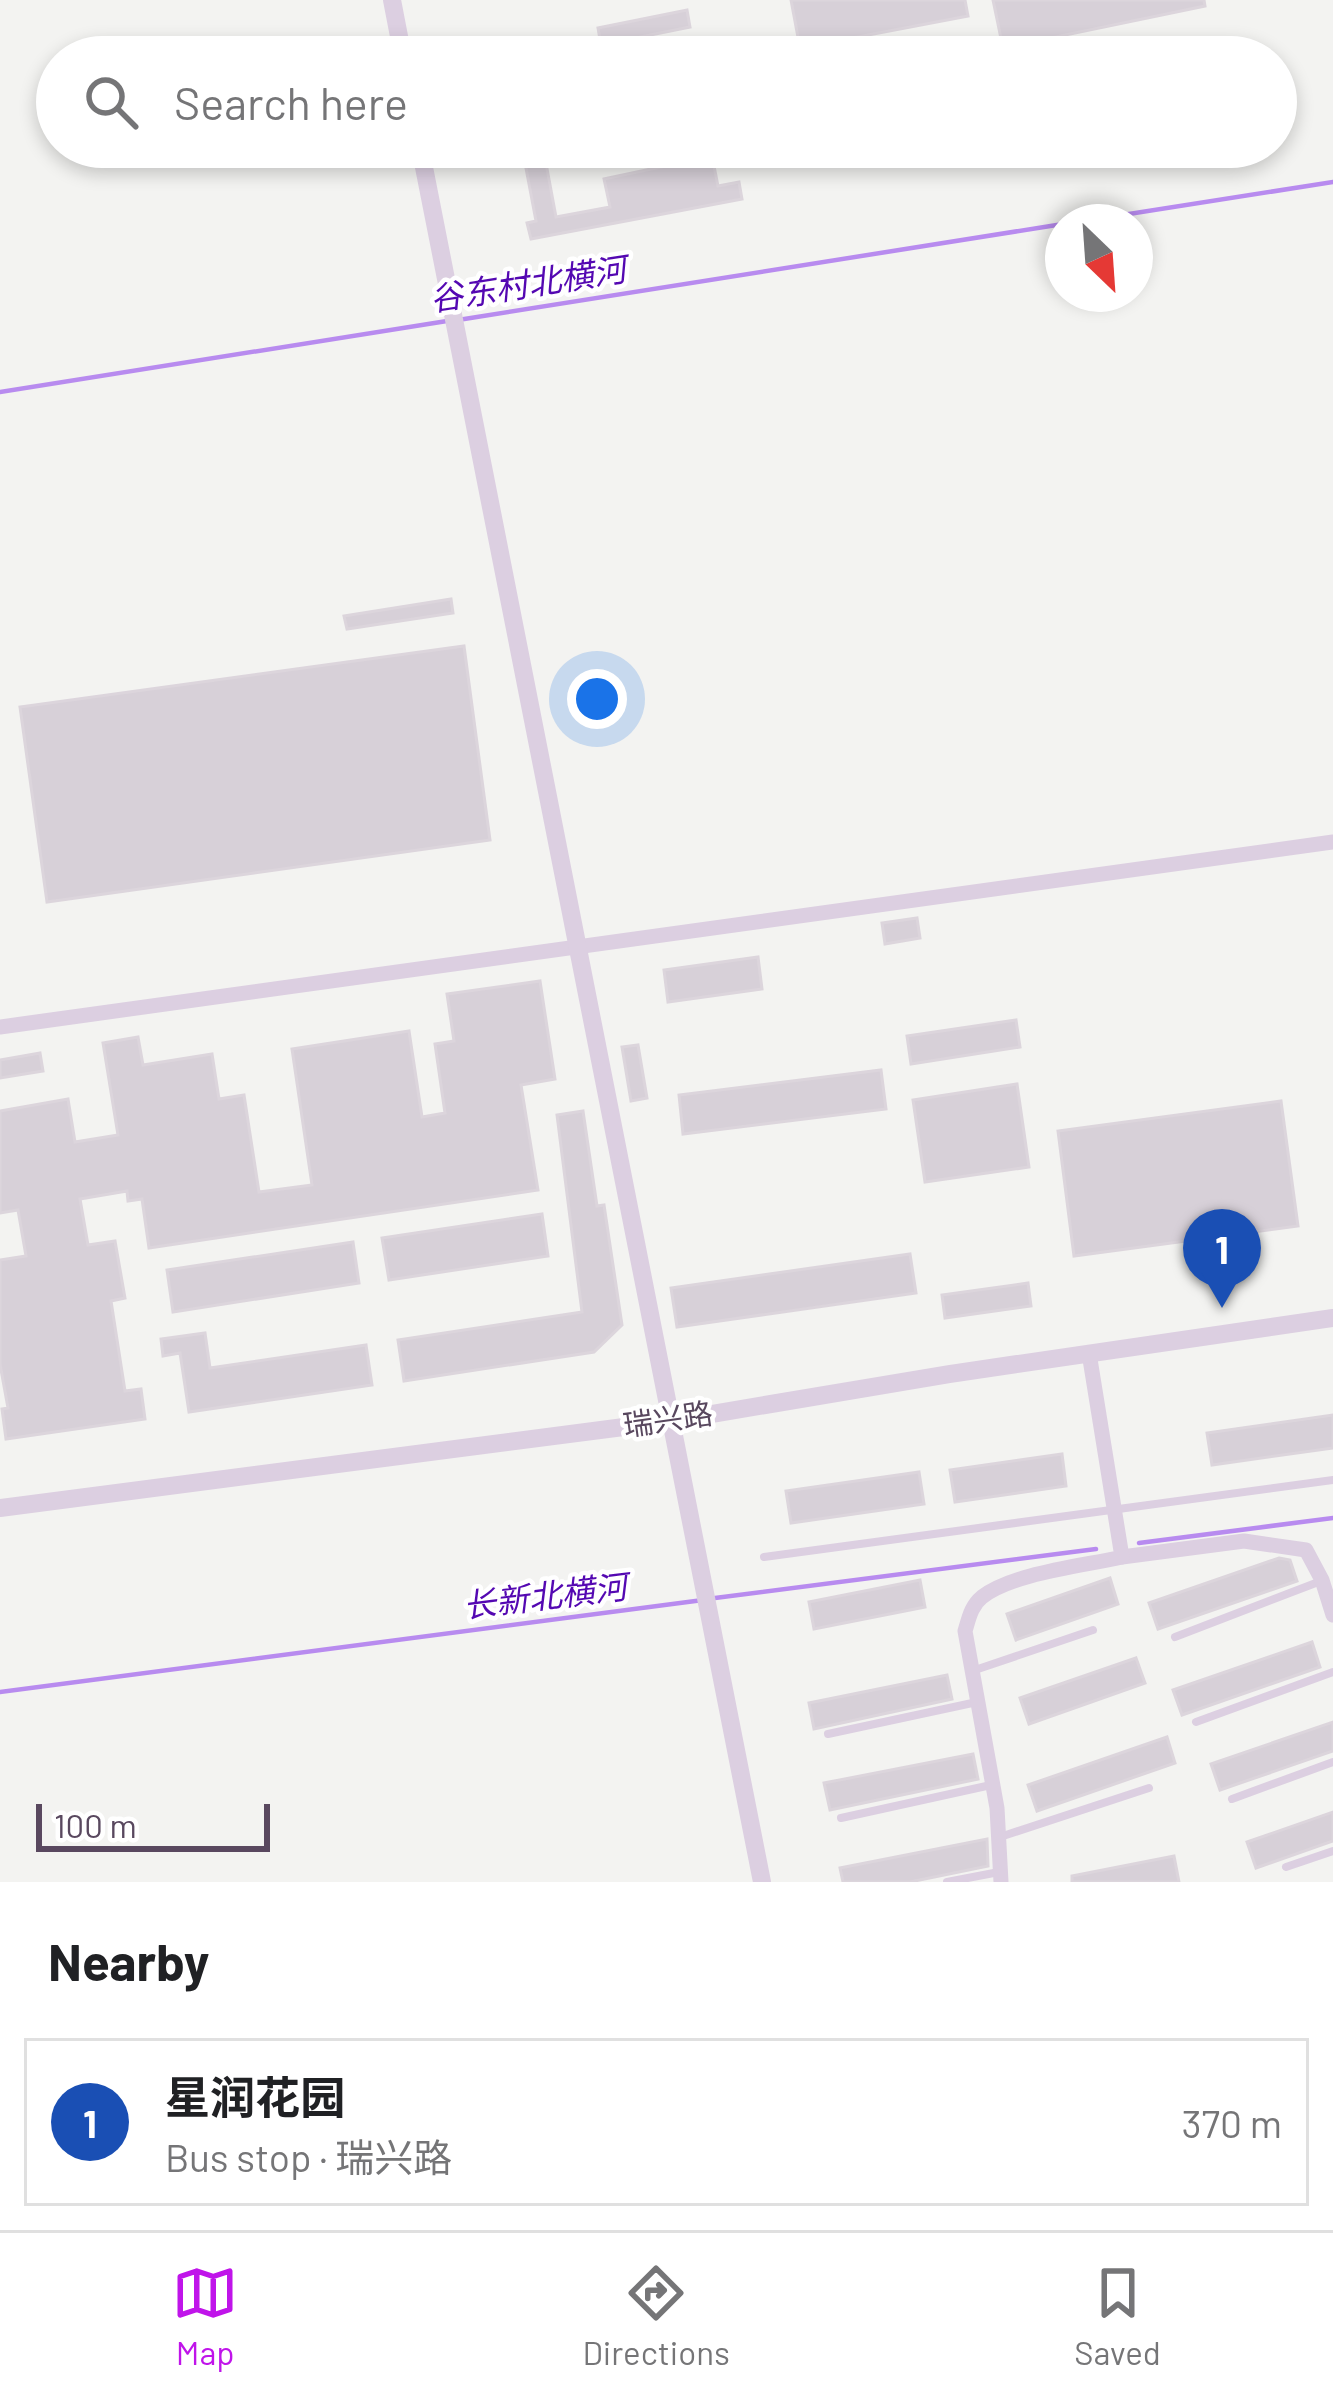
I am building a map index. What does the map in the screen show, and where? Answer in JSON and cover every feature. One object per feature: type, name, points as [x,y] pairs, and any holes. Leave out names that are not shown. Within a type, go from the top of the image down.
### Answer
[{"type":"street","points":[[392,0],[399,36]]},
{"type":"street","points":[[424,168],[762,1882]]},
{"type":"street","points":[[0,1027],[1333,842]]},
{"type":"street","name":"瑞兴路","points":[[0,1508],[670,1421],[1089,1352],[1333,1318]]},
{"type":"street","points":[[1089,1352],[1122,1557]]},
{"type":"street","points":[[1001,1877],[993,1785],[965,1631],[970,1611],[982,1598],[1010,1583],[1122,1557],[1244,1541],[1306,1550],[1331,1606]]},
{"type":"lane","points":[[764,1557],[1333,1480]]},
{"type":"lane","points":[[1175,1637],[1322,1580]]},
{"type":"lane","points":[[974,1670],[1094,1630]]},
{"type":"lane","points":[[1196,1722],[1333,1672]]},
{"type":"lane","points":[[828,1733],[979,1702]]},
{"type":"lane","points":[[1232,1798],[1333,1762]]},
{"type":"lane","points":[[841,1818],[993,1785]]},
{"type":"lane","points":[[998,1838],[1149,1788]]},
{"type":"lane","points":[[1286,1867],[1333,1851]]},
{"type":"lane","points":[[947,1882],[1001,1877]]},
{"type":"building","points":[[791,0],[965,0],[968,16],[863,36],[798,36]]},
{"type":"building","points":[[993,0],[1204,0],[1205,6],[1061,36],[1000,36]]},
{"type":"building","points":[[687,10],[690,27],[646,36],[599,36],[598,28]]},
{"type":"building","points":[[526,168],[547,168],[556,217],[610,207],[604,179],[656,168],[714,168],[718,186],[739,182],[742,199],[531,239],[527,223],[536,221]]},
{"type":"building","points":[[451,599],[453,613],[347,629],[344,616]]},
{"type":"building","points":[[464,646],[490,840],[47,902],[20,707]]},
{"type":"building","points":[[917,918],[920,938],[885,944],[882,923]]},
{"type":"building","points":[[758,957],[762,989],[668,1002],[664,970]]},
{"type":"building","points":[[540,981],[555,1079],[521,1085],[538,1190],[149,1248],[142,1199],[128,1201],[127,1191],[80,1199],[88,1245],[115,1241],[125,1298],[111,1301],[125,1391],[141,1389],[145,1419],[6,1439],[0,1260],[26,1256],[18,1210],[0,1213],[0,1111],[68,1099],[75,1142],[118,1135],[103,1043],[138,1037],[143,1065],[212,1054],[219,1099],[244,1095],[259,1192],[312,1185],[292,1049],[409,1031],[422,1117],[445,1113],[435,1044],[454,1041],[447,994]]},
{"type":"building","points":[[1016,1020],[1020,1047],[911,1064],[907,1036]]},
{"type":"building","points":[[638,1045],[647,1098],[631,1101],[622,1047]]},
{"type":"building","points":[[40,1053],[43,1071],[0,1078],[0,1060]]},
{"type":"building","points":[[881,1070],[886,1109],[683,1134],[679,1095]]},
{"type":"building","points":[[1017,1084],[1029,1167],[925,1182],[913,1100]]},
{"type":"building","points":[[1281,1101],[1298,1226],[1074,1256],[1058,1131]]},
{"type":"building","points":[[583,1111],[597,1206],[604,1205],[622,1325],[594,1352],[404,1381],[398,1340],[582,1312],[557,1115]]},
{"type":"building","points":[[542,1214],[548,1256],[389,1280],[382,1238]]},
{"type":"building","points":[[353,1242],[359,1283],[173,1312],[167,1270]]},
{"type":"building","points":[[910,1254],[916,1293],[677,1327],[671,1288]]},
{"type":"building","points":[[1028,1283],[1031,1306],[945,1318],[942,1295]]},
{"type":"building","points":[[205,1333],[210,1368],[366,1345],[372,1385],[189,1412],[180,1353],[163,1356],[161,1339]]},
{"type":"building","points":[[1333,1415],[1333,1448],[1212,1465],[1207,1433]]},
{"type":"building","points":[[1062,1454],[1066,1486],[955,1502],[950,1470]]},
{"type":"building","points":[[919,1472],[924,1504],[791,1523],[786,1491]]},
{"type":"building","points":[[1279,1558],[1290,1560],[1297,1581],[1158,1629],[1149,1603]]},
{"type":"building","points":[[1110,1578],[1118,1604],[1016,1640],[1007,1614]]},
{"type":"building","points":[[920,1580],[925,1607],[814,1629],[809,1602]]},
{"type":"building","points":[[1312,1642],[1320,1667],[1182,1715],[1173,1690]]},
{"type":"building","points":[[1136,1658],[1145,1683],[1029,1724],[1020,1698]]},
{"type":"building","points":[[947,1675],[952,1699],[814,1729],[809,1703]]},
{"type":"building","points":[[1333,1722],[1333,1751],[1220,1790],[1211,1764]]},
{"type":"building","points":[[1167,1737],[1175,1763],[1037,1811],[1028,1785]]},
{"type":"building","points":[[973,1754],[978,1779],[830,1810],[824,1783]]},
{"type":"building","points":[[1333,1812],[1333,1841],[1256,1868],[1247,1842]]},
{"type":"building","points":[[987,1839],[988,1866],[910,1882],[843,1882],[840,1868]]},
{"type":"building","points":[[1174,1856],[1179,1882],[1072,1882],[1072,1876]]},
{"type":"waterway","name":"谷东村北横河","points":[[1153,210],[1333,182]]},
{"type":"waterway","name":"谷东村北横河","points":[[458,320],[1045,227]]},
{"type":"waterway","name":"谷东村北横河","points":[[0,392],[447,321]]},
{"type":"waterway","name":"长新北横河","points":[[1139,1543],[1333,1518]]},
{"type":"waterway","name":"长新北横河","points":[[715,1598],[1096,1549]]},
{"type":"waterway","name":"长新北横河","points":[[0,1692],[703,1600]]},
{"type":"place","name":"星润花园","points":[[1222,1308]]}]
